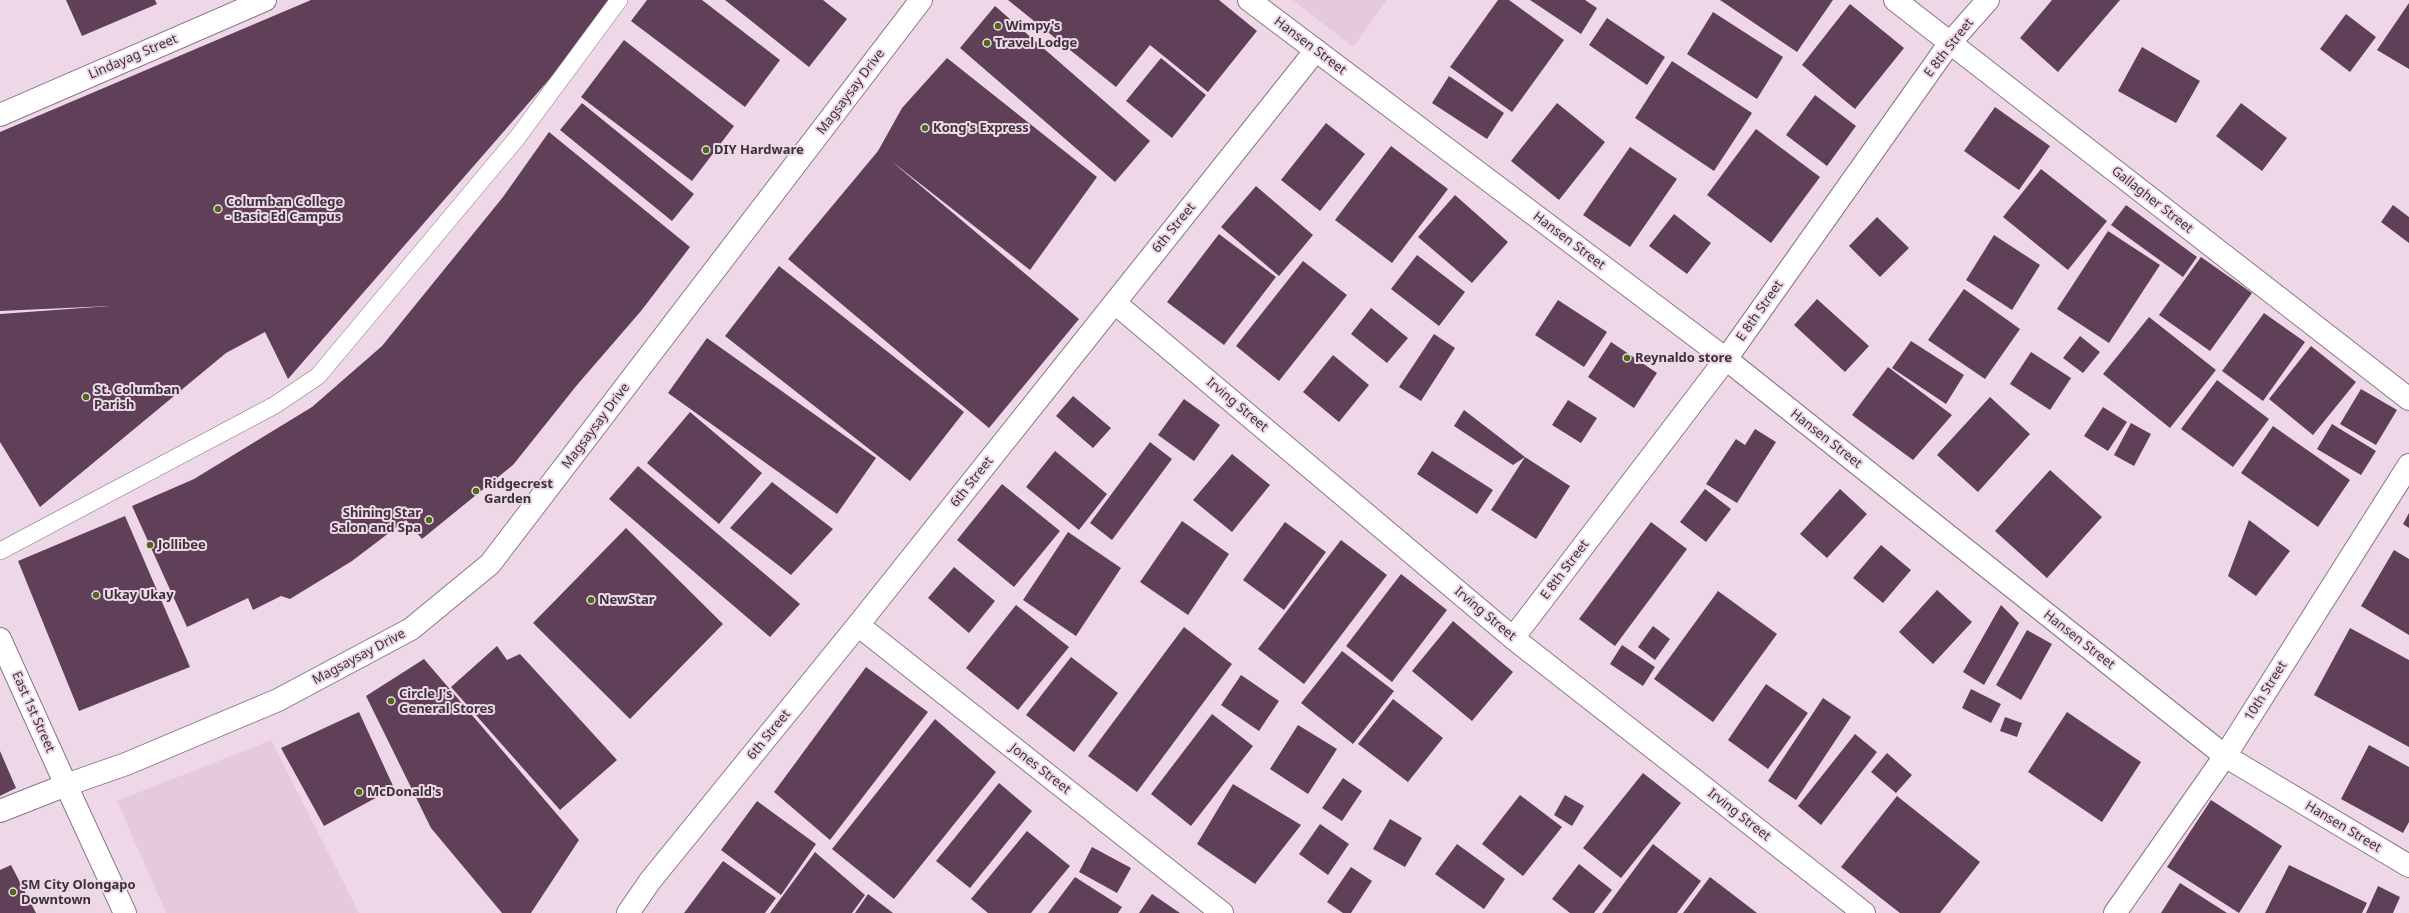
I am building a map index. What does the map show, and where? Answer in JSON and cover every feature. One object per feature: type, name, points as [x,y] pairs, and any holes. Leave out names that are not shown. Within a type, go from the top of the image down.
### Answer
[{"type":"street","name":"Lindayag Street","points":[[0,115],[265,0]]},
{"type":"street","name":"Magsaysay Drive","points":[[0,811],[66,785],[126,764],[278,700],[411,630],[490,564],[921,0]]},
{"type":"street","name":"Hansen Street","points":[[1249,0],[1726,359],[2225,756],[2409,866]]},
{"type":"street","name":"Gallagher Street","points":[[1895,0],[1949,44],[2409,399]]},
{"type":"street","name":"E 8th Street","points":[[1513,638],[1726,359],[1949,44],[1988,0]]},
{"type":"street","name":"6th Street","points":[[628,913],[650,881],[858,625],[1316,50]]},
{"type":"street","name":"Irving Street","points":[[1115,302],[1513,638],[1864,913]]},
{"type":"street","name":"10th Street","points":[[2115,913],[2225,756],[2409,465]]},
{"type":"street","name":"Jones Street","points":[[858,625],[1222,913]]},
{"type":"street","name":"East 1st Street","points":[[0,640],[66,785],[96,845],[125,913]]},
{"type":"lane","points":[[0,551],[275,405],[318,376],[517,138],[619,0]]},
{"type":"shaded area","points":[[1293,0],[1387,0],[1353,47]]},
{"type":"shaded area","points":[[271,740],[359,913],[166,913],[117,801]]},
{"type":"building","points":[[66,0],[155,0],[157,4],[82,36]]},
{"type":"building","name":"Columban College - Basic Ed Campus","points":[[311,0],[611,0],[594,28],[288,379],[265,332],[226,353],[40,507],[0,442],[0,314],[110,306],[0,311],[0,132]]},
{"type":"building","points":[[647,0],[702,0],[780,60],[745,107],[631,21]]},
{"type":"building","points":[[725,0],[823,0],[847,19],[809,67]]},
{"type":"building","points":[[1008,0],[1219,0],[1257,31],[1208,92],[1150,45],[1116,87]]},
{"type":"building","points":[[1498,0],[1509,0],[1564,40],[1512,112],[1450,67]]},
{"type":"building","points":[[1530,0],[1585,0],[1597,8],[1581,34]]},
{"type":"building","points":[[1720,0],[1833,0],[1797,52]]},
{"type":"building","points":[[2052,0],[2120,0],[2058,72],[2020,38]]},
{"type":"building","points":[[2409,3],[2409,69],[2377,50]]},
{"type":"building","points":[[1850,4],[1904,48],[1855,109],[1802,65]]},
{"type":"building","points":[[995,6],[1150,141],[1115,182],[960,48]]},
{"type":"building","points":[[1713,12],[1783,57],[1757,99],[1687,54]]},
{"type":"building","points":[[2346,14],[2376,37],[2350,72],[2320,49]]},
{"type":"building","points":[[1607,18],[1665,57],[1647,85],[1589,45]]},
{"type":"building","points":[[624,40],[734,126],[692,181],[581,97]]},
{"type":"building","points":[[2142,47],[2200,81],[2176,123],[2118,91]]},
{"type":"building","points":[[947,58],[1097,177],[1030,270],[890,160],[1079,319],[989,428],[788,259],[878,151],[902,108]]},
{"type":"building","points":[[1161,58],[1206,95],[1172,138],[1126,101]]},
{"type":"building","points":[[1672,61],[1752,113],[1714,171],[1635,118]]},
{"type":"building","points":[[1449,76],[1504,113],[1487,139],[1432,103]]},
{"type":"building","points":[[1815,95],[1856,126],[1827,166],[1786,135]]},
{"type":"building","points":[[582,103],[694,194],[672,221],[560,130]]},
{"type":"building","points":[[1557,103],[1605,142],[1559,200],[1511,161]]},
{"type":"building","points":[[2241,103],[2287,138],[2262,171],[2216,136]]},
{"type":"building","points":[[1995,107],[2050,146],[2019,190],[1964,151]]},
{"type":"building","points":[[1326,123],[1365,154],[1320,211],[1281,180]]},
{"type":"building","points":[[1756,129],[1820,177],[1771,243],[1707,195]]},
{"type":"building","points":[[549,132],[690,247],[641,311],[577,385],[513,465],[422,539],[406,520],[352,561],[290,599],[281,596],[253,610],[248,598],[187,627],[132,506],[194,479],[312,407],[382,346],[503,197]]},
{"type":"building","points":[[1391,146],[1448,189],[1392,263],[1335,220]]},
{"type":"building","points":[[1630,147],[1677,179],[1630,247],[1583,215]]},
{"type":"building","points":[[2041,169],[2107,221],[2068,270],[2003,217]]},
{"type":"building","points":[[1256,186],[1313,235],[1279,276],[1221,227]]},
{"type":"building","points":[[1455,195],[1508,242],[1472,283],[1418,237]]},
{"type":"building","points":[[2126,205],[2197,257],[2183,277],[2111,225]]},
{"type":"building","points":[[2393,205],[2409,217],[2409,243],[2381,222]]},
{"type":"building","points":[[1674,214],[1711,243],[1687,274],[1649,246]]},
{"type":"building","points":[[1877,217],[1909,248],[1880,277],[1849,246]]},
{"type":"building","points":[[2108,231],[2160,265],[2109,343],[2057,309]]},
{"type":"building","points":[[1219,234],[1276,277],[1224,345],[1167,302]]},
{"type":"building","points":[[1994,235],[2040,265],[2012,310],[1966,280]]},
{"type":"building","points":[[1417,255],[1465,292],[1439,326],[1391,289]]},
{"type":"building","points":[[2201,257],[2252,293],[2210,351],[2159,315]]},
{"type":"building","points":[[1303,261],[1347,295],[1279,381],[1236,346]]},
{"type":"building","points":[[779,266],[964,412],[910,481],[725,336]]},
{"type":"building","points":[[1964,289],[2020,329],[1985,379],[1928,340]]},
{"type":"building","points":[[1817,299],[1869,346],[1845,372],[1794,325]]},
{"type":"building","points":[[1558,300],[1607,332],[1584,367],[1535,335]]},
{"type":"building","points":[[1371,308],[1408,338],[1387,363],[1351,334]]},
{"type":"building","points":[[2264,313],[2305,342],[2263,401],[2222,371]]},
{"type":"building","points":[[2149,317],[2216,370],[2170,428],[2103,374]]},
{"type":"building","points":[[1434,334],[1455,348],[1421,401],[1399,387]]},
{"type":"building","points":[[2080,336],[2100,352],[2083,373],[2063,358]]},
{"type":"building","points":[[707,338],[876,458],[837,514],[668,393]]},
{"type":"building","points":[[1911,341],[1964,375],[1946,404],[1892,368]]},
{"type":"building","points":[[1611,342],[1657,373],[1634,408],[1588,377]]},
{"type":"building","points":[[2311,346],[2356,382],[2313,435],[2269,399]]},
{"type":"building","points":[[2031,352],[2071,378],[2050,410],[2010,384]]},
{"type":"building","points":[[1333,355],[1369,385],[1339,422],[1303,392]]},
{"type":"building","points":[[1888,367],[1952,415],[1913,460],[1852,415]]},
{"type":"building","points":[[2217,380],[2269,419],[2233,467],[2181,429]]},
{"type":"building","points":[[2361,389],[2397,410],[2376,445],[2340,424]]},
{"type":"building","points":[[1073,396],[1111,428],[1093,448],[1056,416]]},
{"type":"building","points":[[1990,397],[2030,434],[1978,492],[1937,455]]},
{"type":"building","points":[[1184,399],[1220,425],[1194,461],[1158,435]]},
{"type":"building","points":[[1568,400],[1597,418],[1581,443],[1552,425]]},
{"type":"building","points":[[2103,407],[2127,422],[2108,451],[2084,436]]},
{"type":"building","points":[[1464,410],[1525,457],[1513,465],[1454,426]]},
{"type":"building","points":[[690,412],[762,473],[719,524],[647,463]]},
{"type":"building","points":[[2131,423],[2151,434],[2134,466],[2114,455]]},
{"type":"building","points":[[2332,424],[2376,451],[2361,475],[2317,449]]},
{"type":"building","points":[[2273,426],[2350,480],[2318,527],[2241,473]]},
{"type":"building","points":[[1755,429],[1776,442],[1737,503],[1706,484],[1736,439],[1745,445]]},
{"type":"building","points":[[1150,442],[1172,459],[1112,540],[1090,523]]},
{"type":"building","points":[[1055,451],[1107,494],[1079,530],[1026,487]]},
{"type":"building","points":[[1432,451],[1493,490],[1477,514],[1417,474]]},
{"type":"building","points":[[1232,454],[1270,485],[1232,532],[1193,500]]},
{"type":"building","points":[[1525,457],[1570,486],[1536,539],[1491,510]]},
{"type":"building","points":[[638,466],[800,604],[770,637],[609,499]]},
{"type":"building","points":[[2050,470],[2102,517],[2047,578],[1995,531]]},
{"type":"building","points":[[772,482],[833,529],[791,575],[730,528]]},
{"type":"building","points":[[1002,484],[1060,531],[1014,587],[957,540]]},
{"type":"building","points":[[1705,489],[1731,509],[1706,542],[1680,522]]},
{"type":"building","points":[[1840,489],[1867,514],[1827,558],[1800,534]]},
{"type":"building","points":[[2409,513],[2409,528],[2403,524]]},
{"type":"building","name":"Ukay Ukay","points":[[125,516],[190,667],[79,711],[18,561]]},
{"type":"building","points":[[2249,520],[2290,551],[2256,596],[2228,576]]},
{"type":"building","points":[[1182,521],[1229,554],[1188,615],[1140,582]]},
{"type":"building","points":[[1285,522],[1326,552],[1284,610],[1243,580]]},
{"type":"building","points":[[1651,522],[1687,549],[1615,646],[1579,619]]},
{"type":"building","points":[[626,528],[723,624],[630,719],[533,623]]},
{"type":"building","points":[[1068,532],[1121,568],[1076,636],[1023,600]]},
{"type":"building","points":[[1341,540],[1387,575],[1304,684],[1258,649]]},
{"type":"building","points":[[1881,545],[1911,570],[1883,603],[1853,578]]},
{"type":"building","points":[[2394,550],[2409,559],[2409,635],[2361,606]]},
{"type":"building","points":[[954,567],[995,601],[969,633],[928,598]]},
{"type":"building","points":[[1401,574],[1447,610],[1392,682],[1346,646]]},
{"type":"building","points":[[1937,590],[1972,622],[1933,664],[1899,632]]},
{"type":"building","points":[[1718,591],[1777,634],[1713,722],[1654,679]]},
{"type":"building","points":[[1016,605],[1069,647],[1018,710],[966,668]]},
{"type":"building","points":[[2001,605],[2019,623],[1984,685],[1963,672]]},
{"type":"building","points":[[1453,621],[1513,672],[1472,721],[1412,671]]},
{"type":"building","points":[[1653,626],[1670,639],[1655,660],[1638,647]]},
{"type":"building","points":[[1184,627],[1232,664],[1137,792],[1088,756]]},
{"type":"building","points":[[2350,628],[2409,660],[2409,747],[2314,695]]},
{"type":"building","points":[[2027,630],[2052,644],[2021,700],[1996,685]]},
{"type":"building","points":[[1622,645],[1655,667],[1643,686],[1610,664]]},
{"type":"building","points":[[497,646],[507,660],[520,654],[617,760],[560,810],[451,687]]},
{"type":"building","points":[[1342,651],[1394,691],[1353,744],[1301,703]]},
{"type":"building","points":[[1071,657],[1118,693],[1074,752],[1026,715]]},
{"type":"building","points":[[424,659],[579,840],[531,913],[502,913],[431,828],[366,696]]},
{"type":"building","points":[[866,667],[928,712],[830,840],[774,792]]},
{"type":"building","points":[[1241,675],[1279,701],[1259,731],[1221,705]]},
{"type":"building","points":[[1766,684],[1808,713],[1768,769],[1728,740]]},
{"type":"building","points":[[1971,689],[2001,704],[1991,723],[1962,708]]},
{"type":"building","points":[[1823,698],[1851,717],[1796,800],[1768,781]]},
{"type":"building","points":[[1393,699],[1443,738],[1408,782],[1358,744]]},
{"type":"building","points":[[359,712],[394,788],[324,826],[281,748]]},
{"type":"building","points":[[2067,712],[2141,762],[2102,822],[2028,772]]},
{"type":"building","points":[[1212,714],[1253,746],[1191,826],[1151,794]]},
{"type":"building","points":[[2005,717],[2022,723],[2017,737],[2000,731]]},
{"type":"building","points":[[935,719],[996,772],[894,899],[832,849]]},
{"type":"building","points":[[1298,725],[1337,749],[1308,794],[1270,769]]},
{"type":"building","points":[[1855,734],[1877,752],[1821,825],[1798,806]]},
{"type":"building","points":[[2369,745],[2409,767],[2409,822],[2403,833],[2341,799]]},
{"type":"building","points":[[0,751],[16,788],[0,796]]},
{"type":"building","points":[[1887,753],[1912,775],[1896,793],[1871,772]]},
{"type":"building","points":[[1643,773],[1681,803],[1621,878],[1583,848]]},
{"type":"building","points":[[1343,778],[1362,791],[1342,821],[1322,808]]},
{"type":"building","points":[[999,783],[1032,811],[970,888],[936,861]]},
{"type":"building","points":[[1233,784],[1301,825],[1255,884],[1197,844]]},
{"type":"building","points":[[1520,795],[1562,827],[1523,876],[1482,844]]},
{"type":"building","points":[[1565,795],[1584,806],[1572,826],[1554,815]]},
{"type":"building","points":[[1897,796],[1980,862],[1940,913],[1900,913],[1841,867]]},
{"type":"building","points":[[2211,800],[2282,846],[2239,913],[2167,867]]},
{"type":"building","points":[[757,801],[816,844],[781,895],[721,850]]},
{"type":"building","points":[[1390,819],[1422,838],[1405,867],[1373,849]]},
{"type":"building","points":[[1320,824],[1349,844],[1328,875],[1299,854]]},
{"type":"building","points":[[1027,831],[1070,866],[1031,913],[988,913],[971,899]]},
{"type":"building","points":[[1457,844],[1505,879],[1484,909],[1435,874]]},
{"type":"building","points":[[1653,844],[1701,881],[1677,913],[1602,913]]},
{"type":"building","points":[[1092,847],[1131,868],[1117,893],[1079,872]]},
{"type":"building","points":[[815,852],[865,895],[852,913],[770,913]]},
{"type":"building","points":[[723,861],[776,898],[765,913],[684,913]]},
{"type":"building","points":[[1579,864],[1612,890],[1594,913],[1570,913],[1552,899]]},
{"type":"building","name":"SM City Olongapo Downtown","points":[[11,865],[36,913],[0,913],[0,870]]},
{"type":"building","points":[[2289,865],[2367,903],[2362,913],[2265,913]]},
{"type":"building","points":[[1351,867],[1372,881],[1351,913],[1343,913],[1327,902]]},
{"type":"building","points":[[1075,877],[1122,907],[1118,913],[1048,913]]},
{"type":"building","points":[[1710,877],[1757,913],[1683,913]]},
{"type":"building","points":[[2180,883],[2227,913],[2161,913]]},
{"type":"building","points":[[2378,886],[2400,897],[2393,913],[2366,913]]},
{"type":"building","points":[[868,894],[893,913],[855,913]]},
{"type":"building","points":[[1152,894],[1180,913],[1139,913]]},
{"type":"place","name":"Wimpy's","points":[[998,26]]},
{"type":"place","name":"Travel Lodge","points":[[987,43]]},
{"type":"place","name":"Kong's Express","points":[[925,128]]},
{"type":"place","name":"DIY Hardware","points":[[706,150]]},
{"type":"place","name":"Columban College - Basic Ed Campus","points":[[218,209]]},
{"type":"place","name":"Reynaldo store","points":[[1627,358]]},
{"type":"place","name":"St. Columban Parish","points":[[86,397]]},
{"type":"place","name":"Ridgecrest Garden","points":[[476,491]]},
{"type":"place","name":"Shining Star Salon and Spa","points":[[429,520]]},
{"type":"place","name":"Jollibee","points":[[150,545]]},
{"type":"place","name":"Ukay Ukay","points":[[96,595]]},
{"type":"place","name":"NewStar","points":[[591,600]]},
{"type":"place","name":"Circle J's General Stores","points":[[391,701]]},
{"type":"place","name":"McDonald's","points":[[359,792]]},
{"type":"place","name":"SM City Olongapo Downtown","points":[[13,892]]}]
